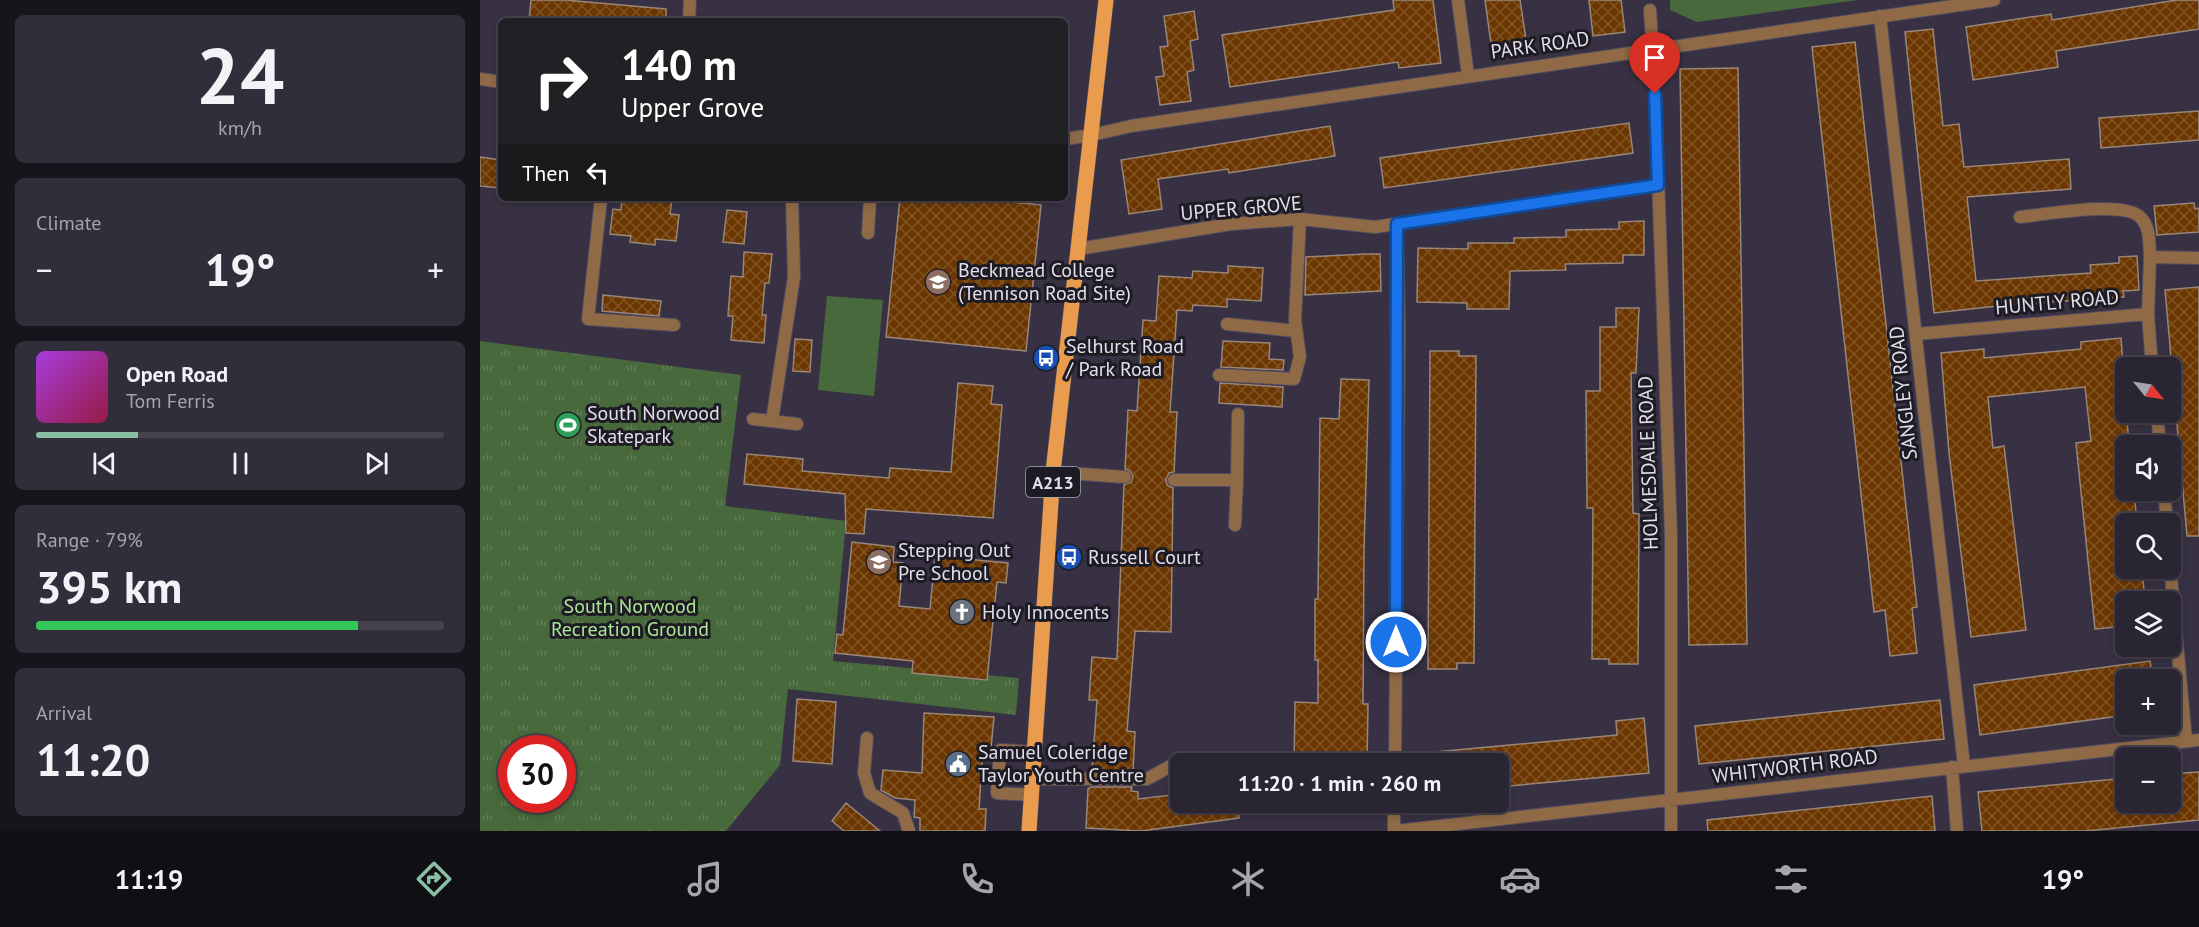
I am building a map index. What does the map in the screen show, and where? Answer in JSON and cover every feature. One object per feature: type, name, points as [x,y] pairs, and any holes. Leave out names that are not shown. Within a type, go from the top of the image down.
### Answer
[{"type":"main road","name":"A213","points":[[1029,831],[1053,472],[1106,0]]},
{"type":"street","points":[[689,18],[690,0]]},
{"type":"street","points":[[1458,0],[1468,75]]},
{"type":"street","name":"PARK ROAD","points":[[1068,139],[1131,126],[1468,75],[1994,0]]},
{"type":"street","name":"HOLMESDALE ROAD","points":[[1650,10],[1654,49],[1671,534],[1671,831]]},
{"type":"street","name":"SANGLEY ROAD","points":[[1880,16],[1916,334],[1958,766],[1957,831]]},
{"type":"street","points":[[480,79],[498,82]]},
{"type":"street","name":"UPPER GROVE","points":[[1078,249],[1231,224],[1300,219],[1362,227],[1397,224],[1658,185]]},
{"type":"street","points":[[601,201],[588,319],[674,325]]},
{"type":"street","points":[[772,421],[794,277],[792,201]]},
{"type":"street","points":[[868,233],[870,201]]},
{"type":"street","points":[[2020,217],[2114,209],[2130,211],[2141,217],[2148,229],[2150,257],[2148,314]]},
{"type":"street","points":[[1219,375],[1294,379],[1300,357],[1296,331],[1300,219]]},
{"type":"street","points":[[1395,753],[1399,325],[1397,224]]},
{"type":"street","points":[[2150,257],[2199,258]]},
{"type":"street","name":"HUNTLY ROAD","points":[[1916,334],[2148,314],[2151,357]]},
{"type":"street","points":[[1227,324],[1296,331]]},
{"type":"street","points":[[1234,525],[1238,414]]},
{"type":"street","points":[[753,419],[797,424]]},
{"type":"street","points":[[1053,472],[1125,477]]},
{"type":"street","points":[[1174,480],[1237,480]]},
{"type":"street","points":[[2172,579],[2193,741]]},
{"type":"street","points":[[867,738],[864,773],[870,793],[903,813],[909,831]]},
{"type":"street","name":"WHITWORTH ROAD","points":[[1395,831],[2193,741]]},
{"type":"street","points":[[1032,795],[997,793],[1000,750],[1035,752]]},
{"type":"street","points":[[1033,779],[1147,779],[1170,766]]},
{"type":"street","points":[[1394,813],[1395,831]]},
{"type":"green space","points":[[1670,0],[1858,0],[1697,22],[1670,10]]},
{"type":"green space","points":[[827,296],[883,300],[874,396],[818,390]]},
{"type":"green space","name":"South Norwood Recreation Ground","points":[[480,341],[741,375],[725,506],[846,521],[833,661],[1019,678],[1016,715],[788,689],[780,765],[726,831],[480,831]]},
{"type":"building","points":[[531,0],[565,0],[666,9],[666,18],[529,18]]},
{"type":"building","points":[[1393,0],[1433,0],[1441,63],[1399,68],[1398,62],[1230,87],[1222,35],[1394,10]]},
{"type":"building","points":[[1485,0],[1520,0],[1527,46],[1492,51]]},
{"type":"building","points":[[1589,0],[1621,0],[1625,32],[1593,36]]},
{"type":"building","points":[[2177,0],[2199,0],[2199,29],[2056,51],[2058,67],[1973,80],[1966,27],[2051,14],[2052,20]]},
{"type":"building","points":[[1194,11],[1198,39],[1190,41],[1194,70],[1187,72],[1191,101],[1160,105],[1156,77],[1164,76],[1160,47],[1168,46],[1164,16]]},
{"type":"building","points":[[1933,29],[1943,126],[1959,124],[1964,167],[2069,159],[2071,189],[1967,197],[1976,281],[2091,273],[2090,265],[2119,263],[2119,257],[2137,256],[2139,290],[2123,291],[2124,297],[2007,305],[1934,313],[1905,32]]},
{"type":"building","points":[[1855,42],[1917,607],[1912,608],[1917,653],[1890,656],[1885,610],[1874,612],[1812,47]]},
{"type":"building","points":[[1738,68],[1747,644],[1689,645],[1680,69]]},
{"type":"building","points":[[2199,111],[2199,140],[2101,148],[2099,118]]},
{"type":"building","points":[[1629,123],[1633,153],[1384,188],[1380,158]]},
{"type":"building","points":[[1330,126],[1335,156],[1229,173],[1228,169],[1158,179],[1162,209],[1129,214],[1121,160]]},
{"type":"building","points":[[480,157],[498,160],[498,188],[480,186]]},
{"type":"building","points":[[622,201],[672,201],[670,214],[679,215],[676,241],[655,239],[655,245],[630,242],[631,236],[610,234],[613,209],[621,210]]},
{"type":"building","points":[[900,201],[1000,201],[1041,205],[1026,351],[886,337]]},
{"type":"building","points":[[2194,203],[2195,209],[2199,208],[2199,232],[2157,235],[2154,206]]},
{"type":"building","points":[[727,210],[747,212],[744,244],[723,242]]},
{"type":"building","points":[[1644,221],[1644,255],[1623,255],[1623,263],[1565,264],[1566,270],[1510,271],[1509,309],[1467,309],[1467,303],[1417,302],[1418,248],[1468,249],[1468,243],[1514,243],[1514,238],[1566,237],[1566,230],[1619,229],[1619,222]]},
{"type":"building","points":[[744,252],[772,254],[769,283],[765,283],[762,315],[766,315],[764,343],[731,340],[733,316],[728,316],[731,276],[743,277]]},
{"type":"building","points":[[1380,254],[1381,291],[1305,295],[1306,257]]},
{"type":"building","points":[[1228,266],[1263,268],[1261,301],[1227,299],[1227,307],[1193,305],[1192,311],[1177,310],[1170,412],[1177,412],[1174,472],[1169,473],[1166,479],[1167,485],[1173,488],[1171,632],[1135,631],[1127,731],[1135,732],[1133,771],[1092,771],[1097,700],[1089,700],[1092,657],[1117,659],[1124,485],[1131,482],[1133,477],[1130,471],[1125,469],[1128,410],[1137,411],[1143,320],[1156,321],[1159,276],[1192,278],[1193,271],[1228,273]]},
{"type":"building","points":[[2199,287],[2199,536],[2187,536],[2181,469],[2181,435],[2178,435],[2177,423],[2181,423],[2181,357],[2171,357],[2165,290]]},
{"type":"building","points":[[603,295],[661,301],[659,316],[602,311]]},
{"type":"building","points":[[1616,308],[1639,308],[1636,373],[1631,373],[1633,513],[1639,514],[1638,664],[1609,664],[1609,659],[1592,659],[1593,508],[1587,508],[1586,391],[1600,391],[1600,327],[1616,327]]},
{"type":"building","points":[[2121,338],[2122,357],[2115,357],[2115,423],[2127,423],[2128,435],[2115,435],[2115,501],[2135,501],[2136,513],[2115,513],[2115,579],[2143,579],[2144,591],[2115,591],[2115,627],[2095,629],[2076,443],[2091,441],[2085,387],[1988,397],[1993,448],[2004,446],[2026,630],[1971,637],[1949,453],[1941,353],[1984,349],[1984,358],[2081,349],[2081,342]]},
{"type":"building","points":[[795,339],[812,340],[810,372],[793,371]]},
{"type":"building","points":[[1223,341],[1270,343],[1269,359],[1284,360],[1283,370],[1221,367]]},
{"type":"building","points":[[1430,351],[1459,351],[1459,356],[1476,356],[1474,663],[1457,663],[1457,669],[1428,669]]},
{"type":"building","points":[[1341,379],[1369,380],[1364,550],[1363,704],[1368,704],[1367,753],[1294,753],[1295,702],[1318,703],[1315,599],[1318,599],[1320,418],[1339,419]]},
{"type":"building","points":[[958,383],[993,386],[991,404],[1002,405],[993,518],[866,509],[864,534],[846,533],[845,494],[744,484],[747,454],[803,459],[802,471],[889,478],[890,468],[951,472]]},
{"type":"building","points":[[1220,383],[1283,387],[1282,407],[1219,403]]},
{"type":"building","points":[[852,542],[894,547],[893,562],[903,563],[899,606],[930,609],[935,556],[1008,563],[1006,583],[997,582],[987,680],[912,673],[913,661],[835,653],[837,634],[843,635]]},
{"type":"building","points":[[2150,661],[2151,669],[2115,669],[2115,717],[1980,735],[1974,685]]},
{"type":"building","points":[[797,699],[836,702],[832,764],[793,761]]},
{"type":"building","points":[[1940,700],[1944,739],[1699,764],[1695,726]]},
{"type":"building","name":"Samuel Coleridge Taylor Youth Centre","points":[[924,713],[994,717],[991,748],[983,748],[979,809],[986,809],[985,831],[920,831],[920,818],[914,817],[915,800],[895,798],[881,790],[883,770],[922,773]]},
{"type":"building","points":[[1644,718],[1649,773],[1509,786],[1509,753],[1435,753],[1617,735],[1616,721]]},
{"type":"building","points":[[2199,772],[2199,820],[2086,831],[1982,831],[1978,792],[2115,779],[2115,813],[2181,813],[2181,773]]},
{"type":"building","points":[[1091,787],[1132,787],[1131,791],[1138,792],[1138,799],[1170,795],[1170,813],[1239,813],[1239,818],[1141,831],[1086,828],[1088,789]]},
{"type":"building","points":[[1932,796],[1935,831],[1708,831],[1707,820]]},
{"type":"building","points":[[846,803],[880,831],[844,831],[832,821]]},
{"type":"place","name":"Beckmead College (Tennison Road Site)","points":[[938,282]]},
{"type":"place","name":"Selhurst Road / Park Road","points":[[1046,358]]},
{"type":"place","name":"South Norwood Skatepark","points":[[568,425]]},
{"type":"place","name":"Russell Court","points":[[1069,557]]},
{"type":"place","name":"Stepping Out Pre School","points":[[879,562]]},
{"type":"place","name":"Holy Innocents","points":[[962,612]]},
{"type":"place","name":"Samuel Coleridge Taylor Youth Centre","points":[[958,764]]},
{"type":"route","points":[[1396,642],[1399,325],[1397,224],[1658,185],[1655,94]]}]
